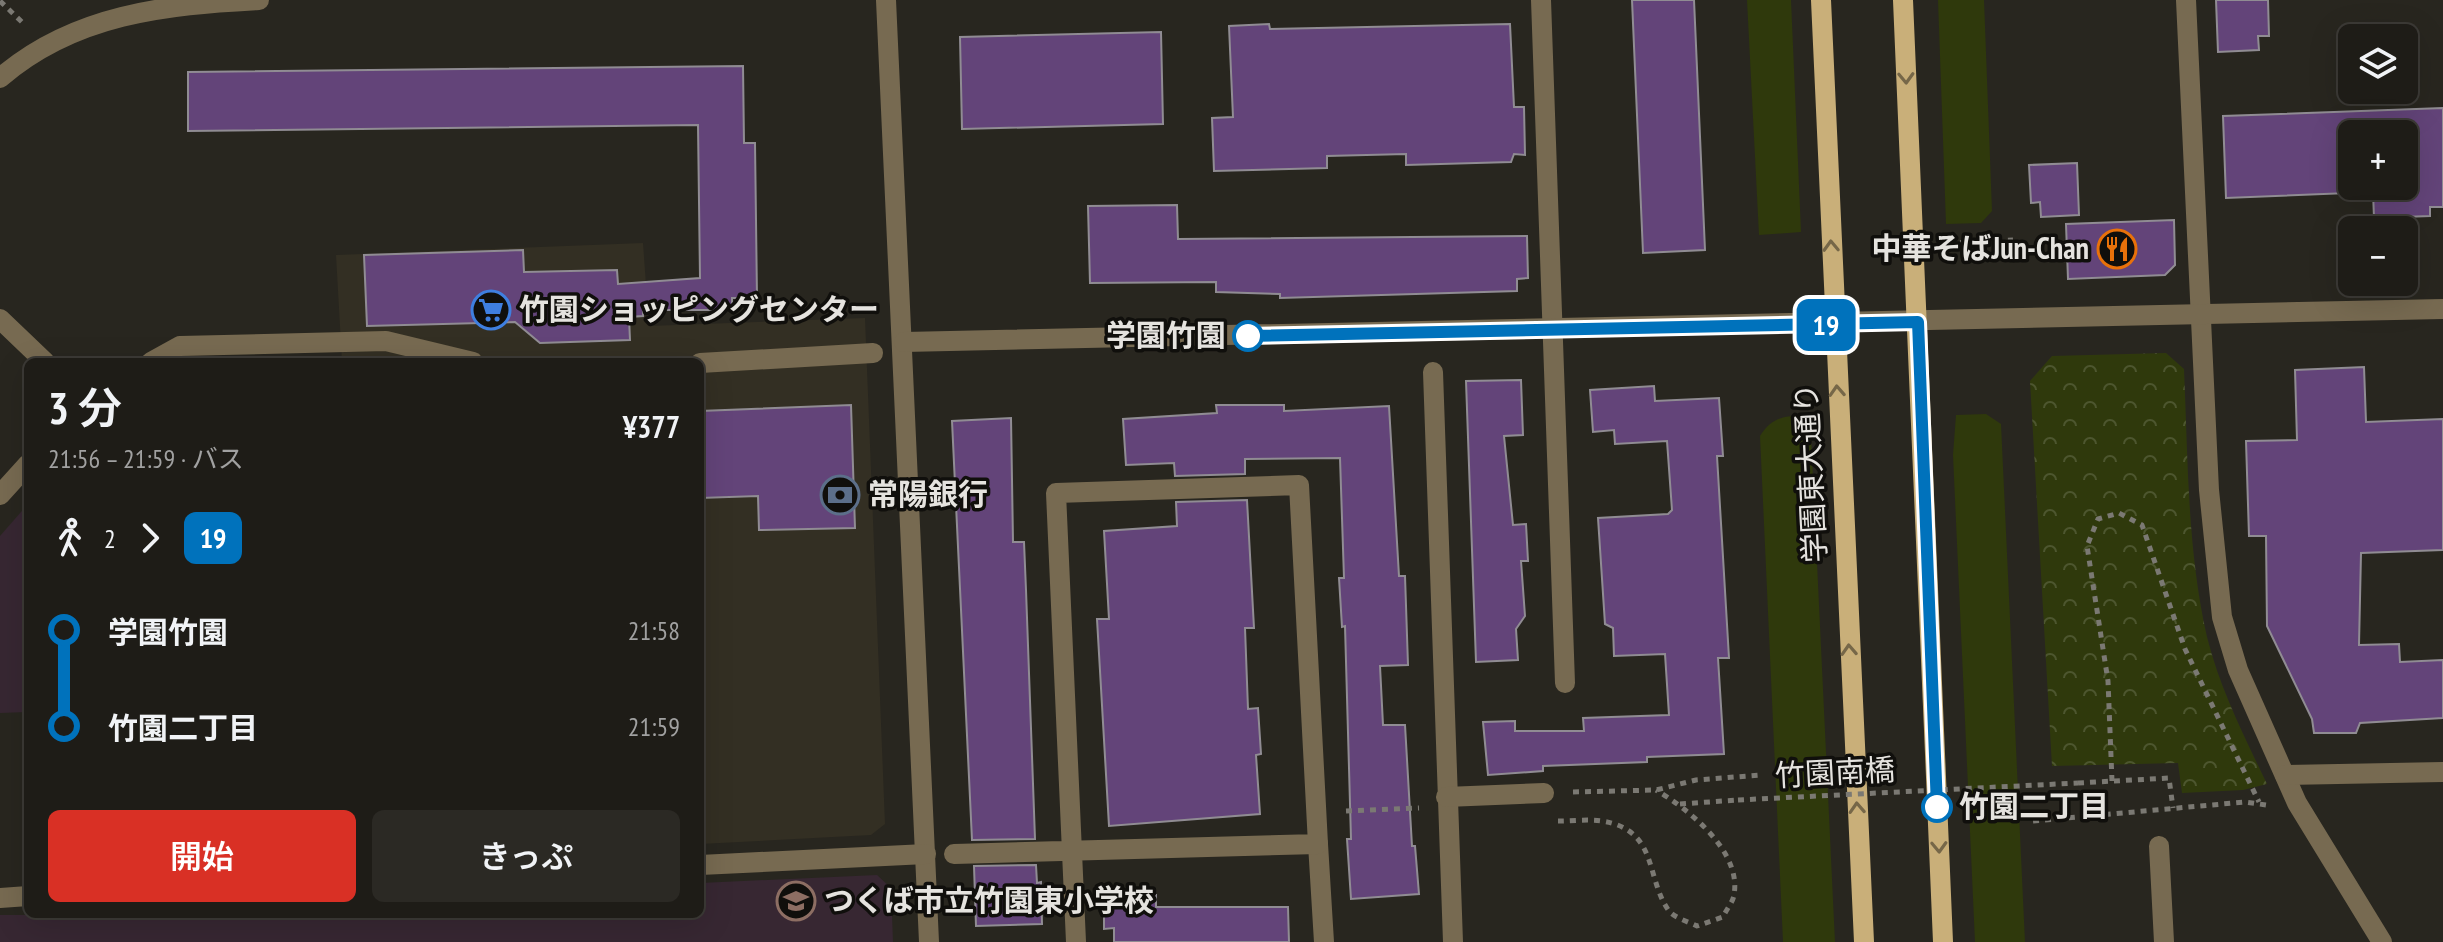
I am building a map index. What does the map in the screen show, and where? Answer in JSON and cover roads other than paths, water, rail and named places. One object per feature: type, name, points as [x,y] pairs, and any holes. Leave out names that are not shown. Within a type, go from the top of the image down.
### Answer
[{"type":"main road","name":"学園東大通り","points":[[1821,0],[1864,942]]},
{"type":"main road","points":[[1903,0],[1943,942]]},
{"type":"street","points":[[0,78],[44,45],[128,13],[259,0]]},
{"type":"street","points":[[886,0],[929,942]]},
{"type":"street","points":[[1541,0],[1555,330],[1565,683]]},
{"type":"street","points":[[2186,0],[2209,490],[2222,617],[2238,670],[2285,775],[2382,942]]},
{"type":"street","points":[[904,342],[2443,309]]},
{"type":"street","points":[[0,319],[41,358]]},
{"type":"street","points":[[158,358],[180,346],[386,341],[456,358]]},
{"type":"street","points":[[704,363],[873,353]]},
{"type":"street","points":[[1433,372],[1453,942]]},
{"type":"street","points":[[0,495],[24,468]]},
{"type":"street","points":[[1076,942],[1056,493],[1299,485],[1324,942]]},
{"type":"street","points":[[2285,775],[2443,772]]},
{"type":"street","points":[[1446,797],[1544,793]]},
{"type":"street","points":[[954,854],[1318,844]]},
{"type":"street","points":[[2159,846],[2164,942]]},
{"type":"street","points":[[704,865],[926,854]]},
{"type":"street","points":[[0,898],[24,896]]},
{"type":"place","name":"中華そばJun-Chan","points":[[2117,249]]},
{"type":"place","name":"竹園ショッピングセンター","points":[[491,310]]},
{"type":"place","name":"学園竹園","points":[[1248,336]]},
{"type":"place","name":"常陽銀行","points":[[840,495]]},
{"type":"place","name":"竹園二丁目","points":[[1937,807]]},
{"type":"place","name":"つくば市立竹園東小学校","points":[[796,901]]}]
